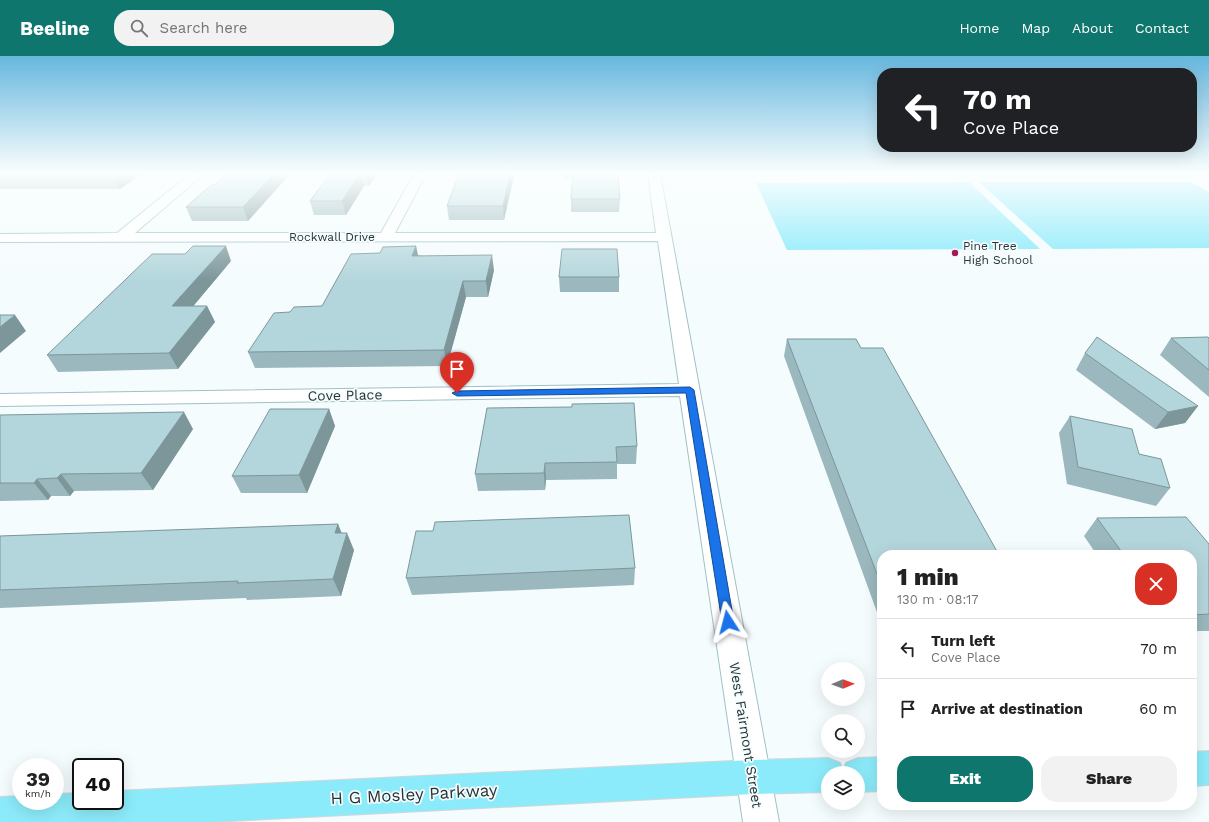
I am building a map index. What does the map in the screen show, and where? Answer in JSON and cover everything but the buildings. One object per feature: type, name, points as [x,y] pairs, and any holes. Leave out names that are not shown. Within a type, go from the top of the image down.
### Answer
[{"type":"main road","points":[[1197,769],[1209,768]]},
{"type":"main road","points":[[865,775],[877,774]]},
{"type":"main road","name":"H G Mosley Parkway","points":[[0,816],[753,777],[821,775]]},
{"type":"street","points":[[122,237],[155,210]]},
{"type":"street","points":[[386,237],[401,210]]},
{"type":"street","name":"West Fairmont Street","points":[[660,210],[761,822]]},
{"type":"street","name":"Rockwall Drive","points":[[0,238],[664,237]]},
{"type":"street","name":"Cove Place","points":[[0,400],[690,390]]},
{"type":"shaded area","points":[[768,210],[998,210],[1040,249],[787,250]]},
{"type":"shaded area","points":[[1010,210],[1209,210],[1209,248],[1053,249]]},
{"type":"place","name":"Pine Tree High School","points":[[955,253]]},
{"type":"route","points":[[457,393],[690,390],[728,622]]}]
